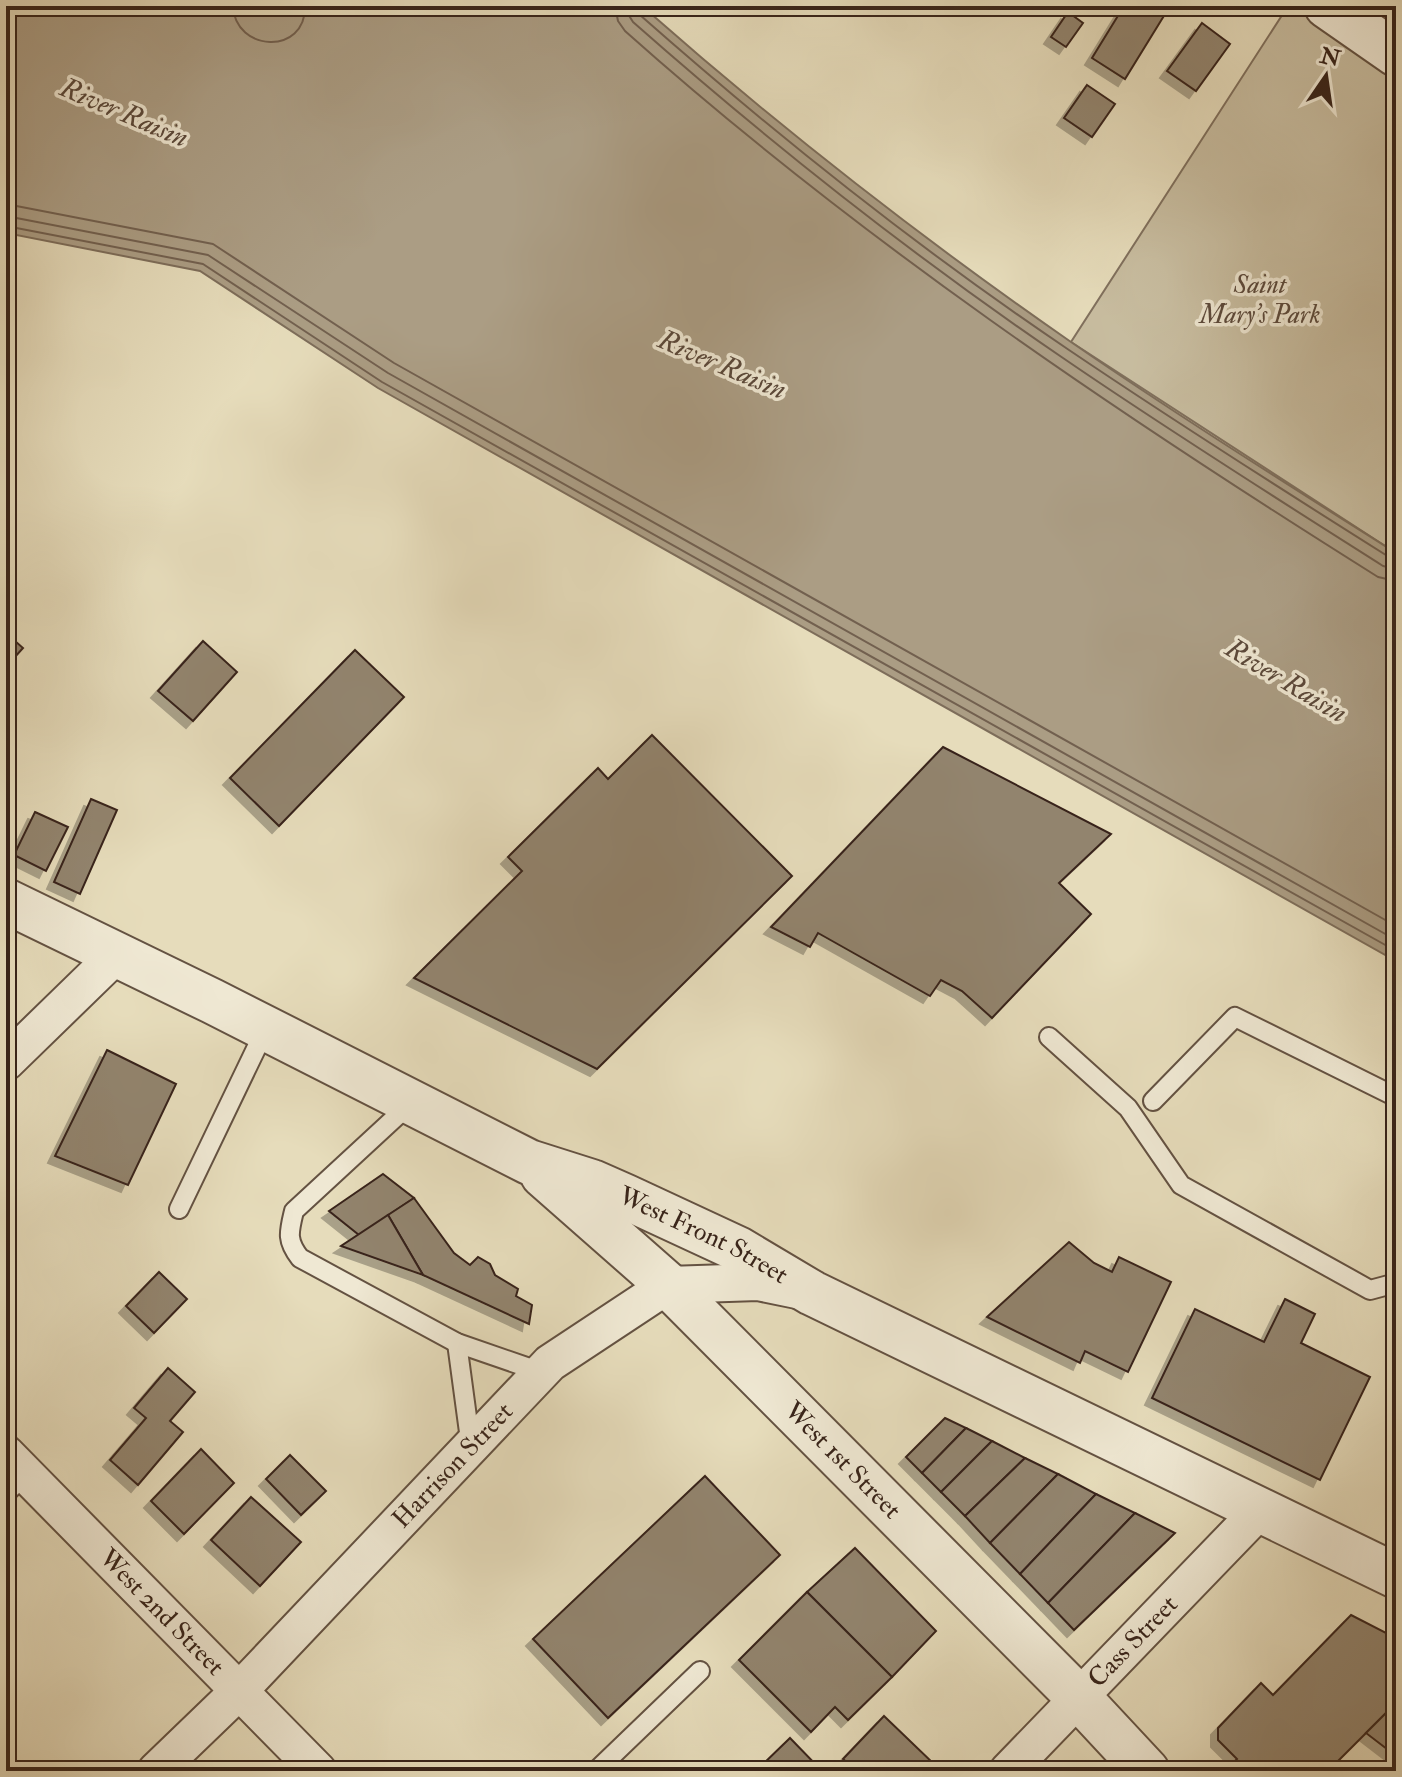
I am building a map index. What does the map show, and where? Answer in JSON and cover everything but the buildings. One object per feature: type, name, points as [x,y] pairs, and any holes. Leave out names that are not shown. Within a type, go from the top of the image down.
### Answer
[{"type":"street","points":[[1327,6],[1396,54]]},
{"type":"street","name":"West Front Street","points":[[6,901],[266,1028],[529,1162],[592,1182],[738,1249],[812,1293],[1396,1576]]},
{"type":"street","points":[[6,1062],[117,954]]},
{"type":"street","name":"West 1st Street","points":[[529,1162],[668,1285],[1079,1698],[1147,1771]]},
{"type":"street","points":[[668,1285],[758,1282],[812,1293]]},
{"type":"street","name":"Harrison Street","points":[[156,1771],[239,1691],[550,1363],[668,1285]]},
{"type":"street","name":"West 2nd Street","points":[[13,1474],[318,1771]]},
{"type":"street","name":"Cass Street","points":[[1008,1771],[1259,1511]]},
{"type":"lane","points":[[1153,1101],[1235,1017],[1396,1097]]},
{"type":"lane","points":[[179,1209],[266,1028]]},
{"type":"lane","points":[[1049,1037],[1128,1108],[1181,1185],[1370,1290],[1396,1283]]},
{"type":"lane","points":[[411,1103],[301,1202],[294,1211],[289,1233],[290,1246],[300,1258],[457,1343],[541,1372]]},
{"type":"lane","points":[[457,1343],[471,1447]]},
{"type":"lane","points":[[596,1771],[700,1671]]},
{"type":"green space","name":"Saint Mary's Park","points":[[1288,6],[1327,6],[1396,54],[1396,553],[1071,342]]},
{"type":"water","name":"River Raisin","points":[[6,6],[250,6],[277,13],[272,6],[642,6],[851,180],[1015,303],[1151,396],[1396,553],[1396,961],[378,388],[200,271],[6,233]]}]
